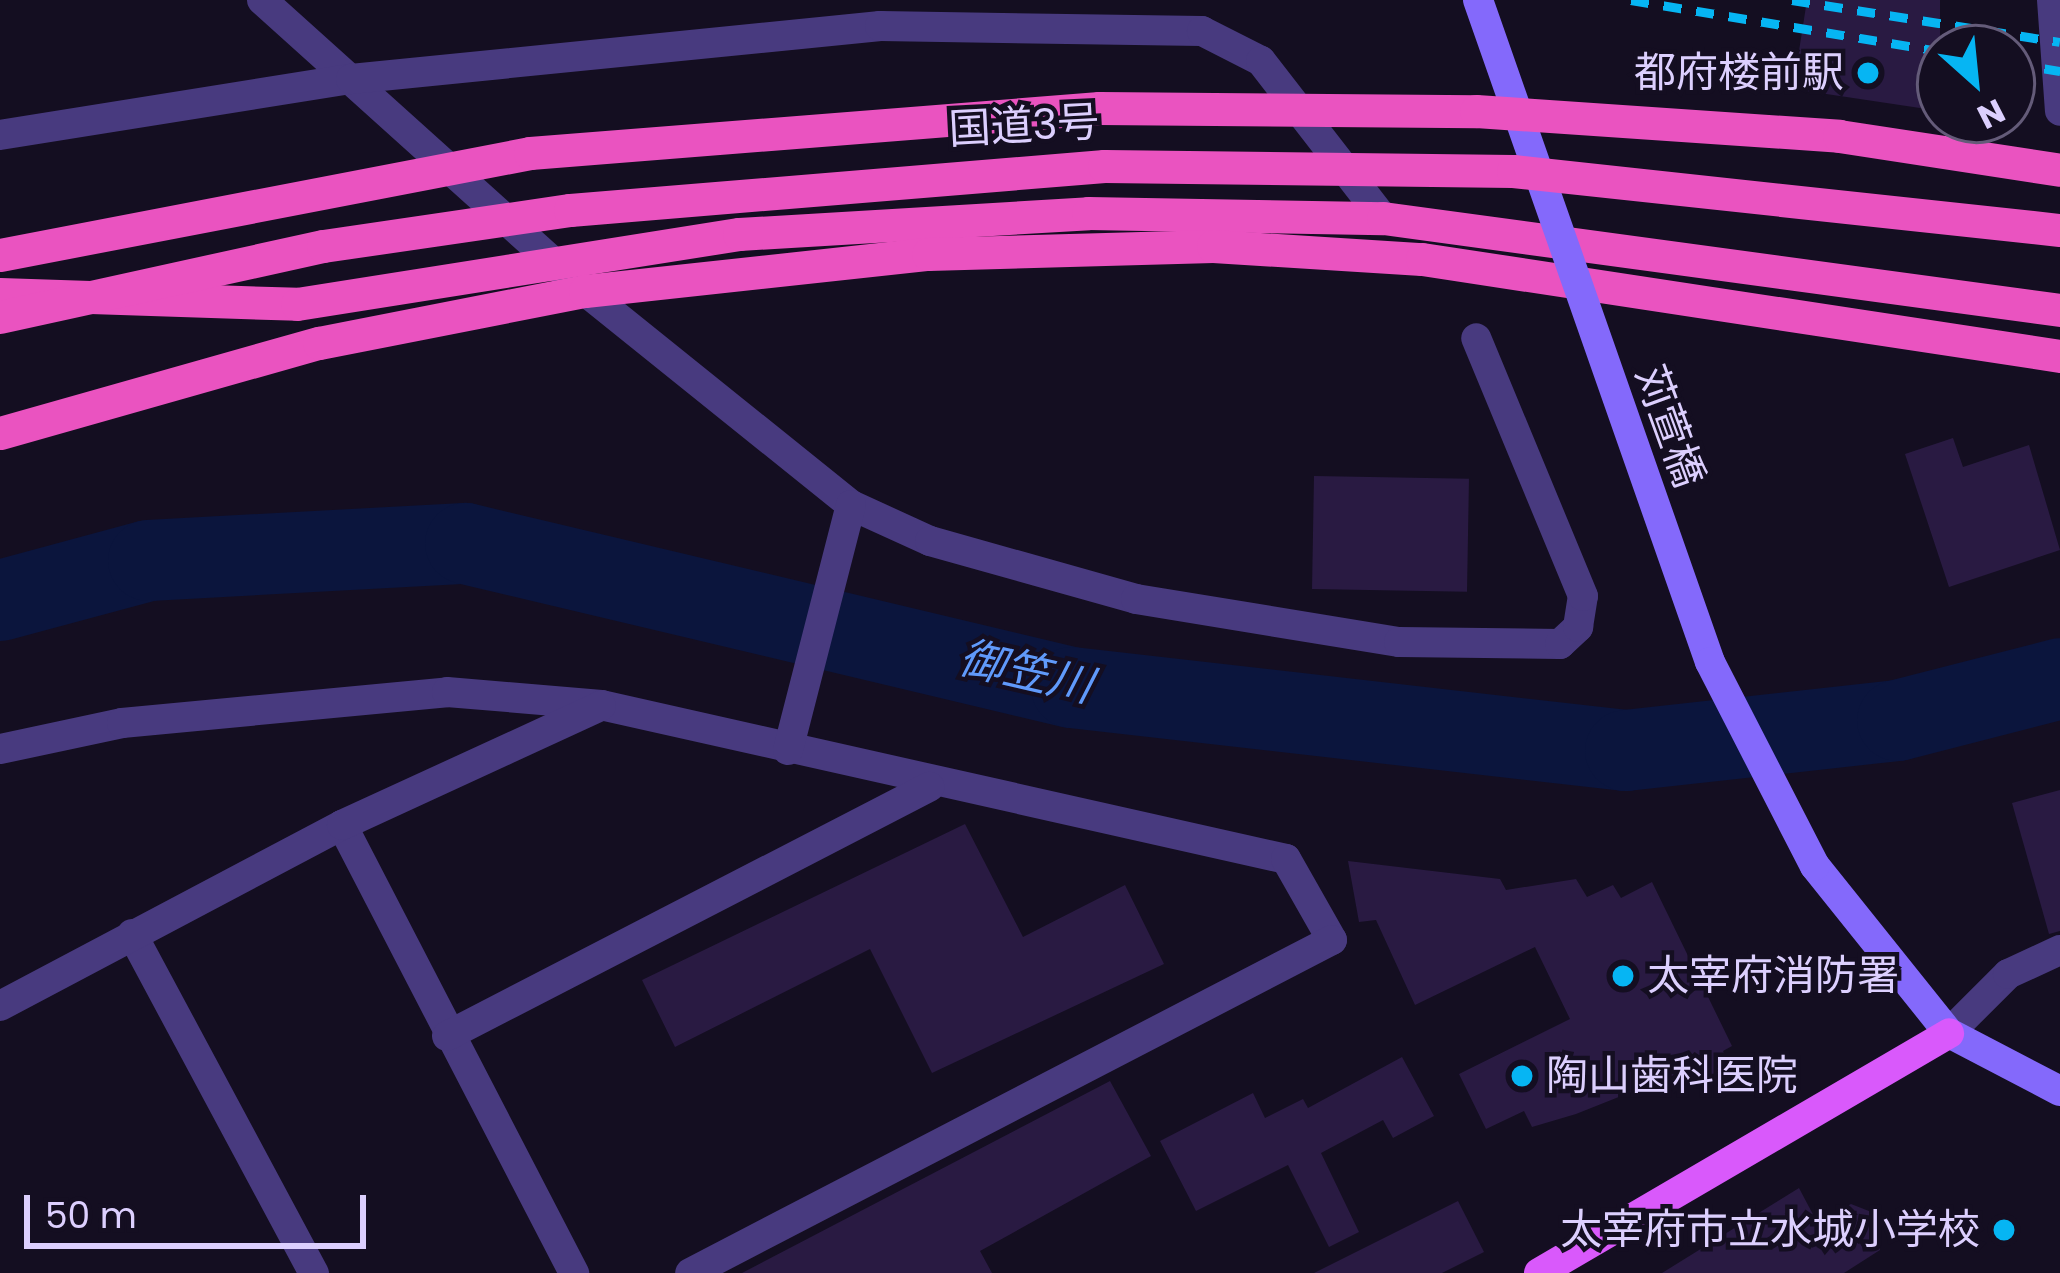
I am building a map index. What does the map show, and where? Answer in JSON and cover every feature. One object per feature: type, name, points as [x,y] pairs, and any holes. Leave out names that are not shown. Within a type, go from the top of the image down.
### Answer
[{"type":"highway","name":"国道3号","points":[[0,255],[530,153],[1100,108],[1476,111],[1839,136],[2060,170]]},
{"type":"highway","name":"国道3号","points":[[0,317],[323,246],[570,210],[1104,166],[1513,171],[2060,230]]},
{"type":"highway","points":[[0,294],[236,308],[549,258],[739,234],[1088,213],[1383,218],[2060,310]]},
{"type":"highway","points":[[0,433],[319,343],[585,291],[928,254],[1213,246],[1422,259],[2060,356]]},
{"type":"main road","name":"苅萱橋","points":[[1478,0],[1710,662],[1815,866],[1949,1033]]},
{"type":"main road","points":[[1539,1273],[1949,1033],[2060,1091]]},
{"type":"street","points":[[262,0],[585,291],[848,518],[1136,599],[1399,642],[1560,644],[1578,627],[1583,596],[1476,338]]},
{"type":"street","points":[[2052,0],[2060,111]]},
{"type":"street","points":[[0,135],[351,79],[880,26],[1202,32],[1261,61],[1383,218]]},
{"type":"street","points":[[788,750],[848,518]]},
{"type":"street","points":[[0,749],[305,700],[447,692],[601,705],[929,787],[1286,859],[1332,940],[690,1273]]},
{"type":"street","points":[[0,1006],[342,825],[601,705]]},
{"type":"street","points":[[447,1036],[929,787]]},
{"type":"street","points":[[342,825],[447,1036],[574,1273]]},
{"type":"street","points":[[132,934],[314,1273]]},
{"type":"street","points":[[1949,1033],[2008,974],[2060,950]]},
{"type":"building","points":[[1807,0],[1940,0],[1940,24],[1916,24],[1916,107],[1793,89]]},
{"type":"building","points":[[1953,438],[1963,467],[2029,445],[2060,550],[1949,587],[1905,454]]},
{"type":"building","points":[[1314,476],[1469,479],[1467,592],[1312,589]]},
{"type":"building","points":[[2060,790],[2060,931],[2049,934],[2012,803]]},
{"type":"building","points":[[965,824],[1023,937],[1125,885],[1164,964],[932,1073],[870,949],[675,1047],[642,980]]},
{"type":"building","name":"太宰府消防署","points":[[1348,861],[1500,879],[1506,890],[1576,879],[1587,897],[1613,885],[1621,898],[1652,882],[1732,1046],[1723,1051],[1731,1067],[1686,1089],[1679,1073],[1532,1127],[1524,1111],[1486,1129],[1459,1074],[1570,1019],[1535,947],[1415,1005],[1376,920],[1359,922]]},
{"type":"building","points":[[1402,1057],[1434,1116],[1393,1138],[1383,1120],[1321,1153],[1359,1232],[1329,1247],[1288,1165],[1196,1211],[1160,1141],[1253,1093],[1265,1118],[1303,1099],[1308,1108]]},
{"type":"building","points":[[1110,1081],[1151,1156],[980,1251],[992,1273],[742,1273]]},
{"type":"building","points":[[1799,1188],[1817,1222],[1851,1204],[1874,1213],[1880,1250],[1844,1273],[1662,1273]]},
{"type":"building","points":[[1458,1201],[1484,1252],[1442,1273],[1314,1273]]},
{"type":"waterway","name":"御笠川","points":[[0,600],[148,560],[465,543],[1071,687],[1625,750],[1897,720],[2060,678]]},
{"type":"railway","points":[[1631,0],[1916,47]]},
{"type":"railway","points":[[1792,0],[2060,42]]},
{"type":"railway","points":[[2036,67],[2060,71]]},
{"type":"place","name":"都府楼前駅","points":[[1868,73]]},
{"type":"place","name":"太宰府消防署","points":[[1623,976]]},
{"type":"place","name":"陶山歯科医院","points":[[1522,1076]]},
{"type":"place","name":"太宰府市立水城小学校","points":[[2004,1230]]}]
